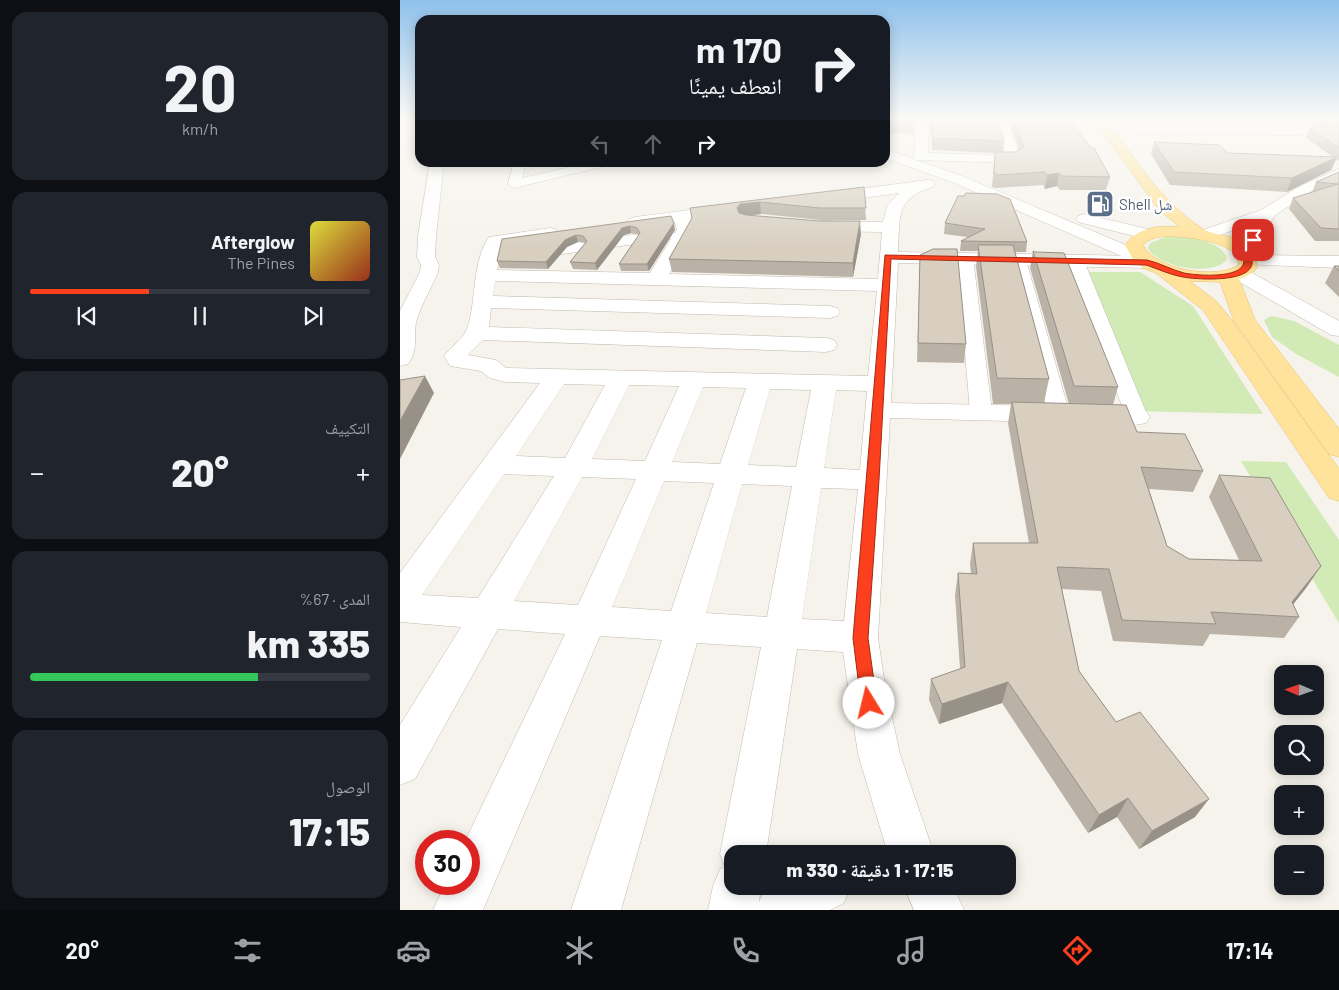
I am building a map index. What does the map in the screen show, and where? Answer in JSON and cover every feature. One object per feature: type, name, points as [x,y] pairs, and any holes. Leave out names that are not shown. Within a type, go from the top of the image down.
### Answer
[{"type":"main road","points":[[1116,162],[1130,182]]},
{"type":"main road","points":[[1132,162],[1166,208],[1202,234]]},
{"type":"main road","points":[[1339,448],[1245,321],[1238,308],[1240,266],[1232,244],[1202,234],[1150,229],[1140,236],[1134,245],[1137,254],[1210,306],[1223,322],[1339,491]]},
{"type":"main road","points":[[1150,263],[1184,275],[1207,277],[1240,266]]},
{"type":"street","points":[[911,162],[957,179],[1150,263]]},
{"type":"street","points":[[912,162],[924,170],[1082,219],[1150,229]]},
{"type":"street","points":[[902,845],[879,754],[866,686],[860,638],[892,211],[896,202],[905,194],[924,170],[924,162]]},
{"type":"street","points":[[812,200],[924,170],[986,162]]},
{"type":"street","points":[[400,360],[405,346],[406,320],[429,272],[430,265],[426,257],[436,167]]},
{"type":"street","points":[[519,167],[514,184],[588,167]]},
{"type":"street","points":[[924,170],[957,179]]},
{"type":"street","points":[[1202,234],[1267,213],[1306,189],[1339,173]]},
{"type":"street","points":[[488,267],[578,248],[668,235],[683,223],[746,208]]},
{"type":"street","points":[[1240,266],[1267,213]]},
{"type":"street","points":[[656,279],[683,223]]},
{"type":"street","points":[[615,224],[683,223],[718,228]]},
{"type":"street","points":[[806,225],[891,227]]},
{"type":"street","points":[[568,230],[495,241],[488,267],[477,333],[455,356],[458,361],[488,365],[498,373],[505,375],[826,382],[879,397],[981,412],[1136,417],[1076,261]]},
{"type":"street","points":[[603,278],[631,240]]},
{"type":"street","points":[[554,277],[578,248]]},
{"type":"street","points":[[488,267],[531,276],[718,280],[887,271],[965,258],[1150,263]]},
{"type":"street","points":[[965,258],[981,412]]},
{"type":"street","points":[[1018,260],[1059,415]]},
{"type":"street","points":[[1240,266],[1339,262]]},
{"type":"street","points":[[1240,266],[1339,330]]},
{"type":"street","points":[[506,302],[531,276]]},
{"type":"street","points":[[458,910],[588,622],[654,470],[682,379],[687,341],[718,280]]},
{"type":"street","points":[[482,302],[830,312]]},
{"type":"street","points":[[505,375],[564,305]]},
{"type":"street","points":[[477,333],[826,345]]},
{"type":"street","points":[[400,599],[556,376]]},
{"type":"street","points":[[400,764],[574,467],[621,377]]},
{"type":"street","points":[[596,910],[760,381]]},
{"type":"street","points":[[745,845],[826,382]]},
{"type":"street","points":[[496,464],[873,480]]},
{"type":"street","points":[[400,608],[588,622],[860,638]]},
{"type":"street","points":[[733,910],[736,895]]},
{"type":"street","points":[[780,910],[809,895]]},
{"type":"street","points":[[932,895],[939,910]]},
{"type":"green space","points":[[1165,237],[1191,238],[1210,243],[1224,252],[1227,259],[1220,265],[1210,268],[1186,268],[1174,265],[1153,255],[1148,248],[1150,243]]},
{"type":"green space","points":[[1079,272],[1140,272],[1193,306],[1263,414],[1134,411]]},
{"type":"green space","points":[[1271,316],[1294,321],[1339,345],[1339,377],[1296,354],[1272,337],[1264,320]]},
{"type":"green space","points":[[1241,461],[1286,462],[1339,540],[1339,623]]},
{"type":"building","points":[[995,162],[1102,162],[1110,177],[1062,176],[1059,173],[1047,175],[1045,172],[998,175],[994,173]]},
{"type":"building","points":[[1168,162],[1325,162],[1292,178],[1174,172]]},
{"type":"building","points":[[1339,172],[1339,229],[1321,228],[1293,198],[1338,184],[1316,182]]},
{"type":"building","points":[[864,187],[866,208],[820,208],[760,202],[740,204],[737,208],[739,213],[746,215],[820,221],[860,221],[853,263],[669,259],[692,218],[690,208]]},
{"type":"building","points":[[966,193],[997,194],[1010,199],[1027,242],[961,241],[985,229],[945,223],[958,196],[964,196]]},
{"type":"building","points":[[671,216],[674,223],[647,264],[619,264],[640,233],[637,228],[630,226],[622,228],[595,263],[570,262],[587,241],[583,236],[576,235],[565,240],[546,262],[497,261],[502,239]]},
{"type":"building","points":[[978,245],[1013,245],[1049,379],[997,378]]},
{"type":"building","points":[[933,249],[957,249],[966,344],[918,343],[920,255]]},
{"type":"building","points":[[1033,251],[1064,253],[1118,387],[1074,386]]},
{"type":"building","points":[[425,376],[400,421],[400,380]]},
{"type":"building","points":[[1012,402],[1126,405],[1137,432],[1185,434],[1203,471],[1141,467],[1167,546],[1189,559],[1262,561],[1219,475],[1270,478],[1321,566],[1292,602],[1299,617],[1211,612],[1216,624],[1122,620],[1109,569],[1057,567],[1079,671],[1116,722],[1140,712],[1209,799],[1152,831],[1128,798],[1099,815],[1008,682],[942,704],[931,679],[965,667],[958,573],[977,574],[973,543],[1038,543]]},
{"type":"place","name":"Shell شل","points":[[1100,204]]},
{"type":"route","points":[[869,703],[860,638],[888,257],[1147,262],[1162,269],[1184,275],[1207,277],[1228,276],[1244,271],[1248,266],[1249,260],[1246,254],[1253,240]]}]
